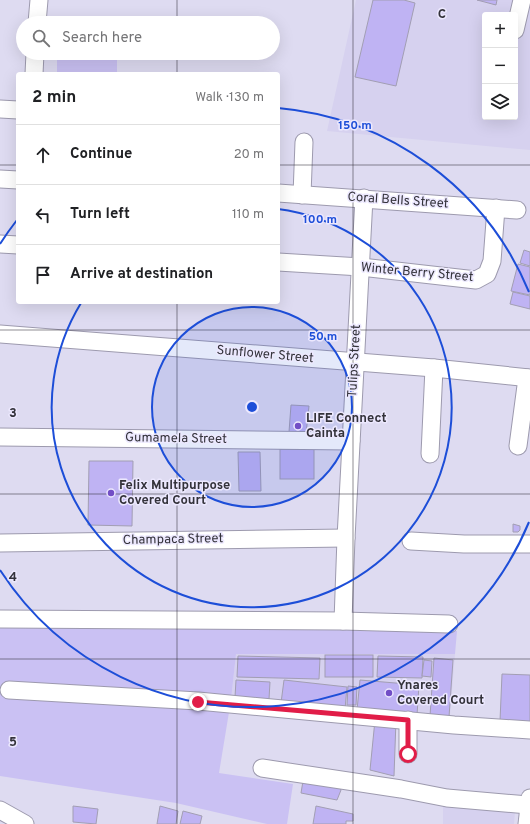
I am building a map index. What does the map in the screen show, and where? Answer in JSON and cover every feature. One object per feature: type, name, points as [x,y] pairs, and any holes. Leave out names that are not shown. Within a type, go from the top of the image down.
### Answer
[{"type":"street","points":[[38,16],[39,0]]},
{"type":"street","points":[[518,17],[522,0]]},
{"type":"street","points":[[34,72],[35,60]]},
{"type":"street","points":[[0,109],[16,110]]},
{"type":"street","points":[[302,195],[304,142]]},
{"type":"street","points":[[0,179],[16,180]]},
{"type":"street","name":"Coral Bells Street","points":[[280,193],[517,210]]},
{"type":"street","name":"Tulips Street","points":[[344,620],[346,538],[364,198]]},
{"type":"street","name":"Winter Berry Street","points":[[280,262],[360,267],[476,280],[487,274],[492,261],[496,208]]},
{"type":"street","points":[[0,244],[16,245]]},
{"type":"street","name":"Sunflower Street","points":[[0,334],[434,368],[528,378]]},
{"type":"street","points":[[430,454],[434,368]]},
{"type":"street","points":[[518,446],[528,378]]},
{"type":"street","name":"Gumamela Street","points":[[0,437],[351,441]]},
{"type":"street","name":"Champaca Street","points":[[0,543],[346,538]]},
{"type":"street","points":[[410,541],[464,544],[530,544]]},
{"type":"street","points":[[0,619],[344,620],[449,624]]},
{"type":"street","points":[[9,690],[198,702],[530,730]]},
{"type":"street","points":[[408,720],[408,754]]},
{"type":"street","points":[[262,768],[401,789],[447,798],[529,802],[527,824]]},
{"type":"street","points":[[0,810],[25,824]]},
{"type":"shaded area","points":[[356,0],[530,0],[530,150],[327,131]]},
{"type":"shaded area","points":[[57,60],[117,60],[117,72],[57,72]]},
{"type":"shaded area","points":[[0,626],[457,631],[455,654],[236,654],[231,700],[219,773],[293,784],[287,824],[267,824],[176,803],[0,776]]},
{"type":"shaded area","points":[[236,653],[455,654],[449,727],[231,700]]},
{"type":"shaded area","points":[[443,805],[515,811],[514,824],[443,824]]},
{"type":"building","points":[[373,0],[404,0],[415,3],[396,86],[355,77]]},
{"type":"building","points":[[477,0],[497,0],[496,5]]},
{"type":"building","points":[[524,250],[530,252],[530,266],[520,263]]},
{"type":"building","points":[[518,264],[530,267],[530,295],[511,291]]},
{"type":"building","points":[[513,292],[530,296],[530,309],[510,304]]},
{"type":"building","name":"LIFE Connect Cainta","points":[[291,405],[309,406],[306,434],[289,432]]},
{"type":"building","points":[[280,449],[314,449],[314,479],[280,479]]},
{"type":"building","points":[[238,452],[260,452],[261,491],[239,491]]},
{"type":"building","name":"Felix Multipurpose Covered Court","points":[[89,461],[133,461],[132,526],[88,525]]},
{"type":"building","points":[[513,524],[520,526],[520,530],[518,532],[513,532]]},
{"type":"building","points":[[325,655],[373,655],[373,677],[325,677]]},
{"type":"building","points":[[238,656],[320,658],[319,679],[237,677]]},
{"type":"building","points":[[378,656],[423,657],[422,678],[377,677]]},
{"type":"building","points":[[434,658],[453,660],[449,717],[430,716]]},
{"type":"building","points":[[424,660],[432,661],[431,677],[422,676]]},
{"type":"building","points":[[502,674],[530,675],[530,722],[500,721]]},
{"type":"building","points":[[236,680],[270,682],[269,699],[235,697]]},
{"type":"building","points":[[284,680],[347,687],[345,709],[281,703]]},
{"type":"building","name":"Ynares Covered Court","points":[[360,680],[419,685],[417,715],[357,710]]},
{"type":"building","points":[[348,686],[357,687],[356,705],[347,705]]},
{"type":"building","points":[[375,720],[396,720],[394,776],[370,770]]},
{"type":"building","points":[[303,781],[338,783],[341,790],[337,800],[301,793]]},
{"type":"building","points":[[73,806],[98,809],[96,824],[73,822]]},
{"type":"building","points":[[160,806],[178,811],[176,824],[157,824]]},
{"type":"building","points":[[316,806],[353,814],[353,821],[346,821],[346,824],[313,824]]},
{"type":"building","points":[[183,811],[202,816],[200,824],[180,824]]},
{"type":"place","name":"LIFE Connect Cainta","points":[[298,426]]},
{"type":"place","name":"Felix Multipurpose Covered Court","points":[[111,493]]},
{"type":"place","name":"Ynares Covered Court","points":[[389,693]]},
{"type":"route","points":[[198,702],[408,720],[408,754]]}]
